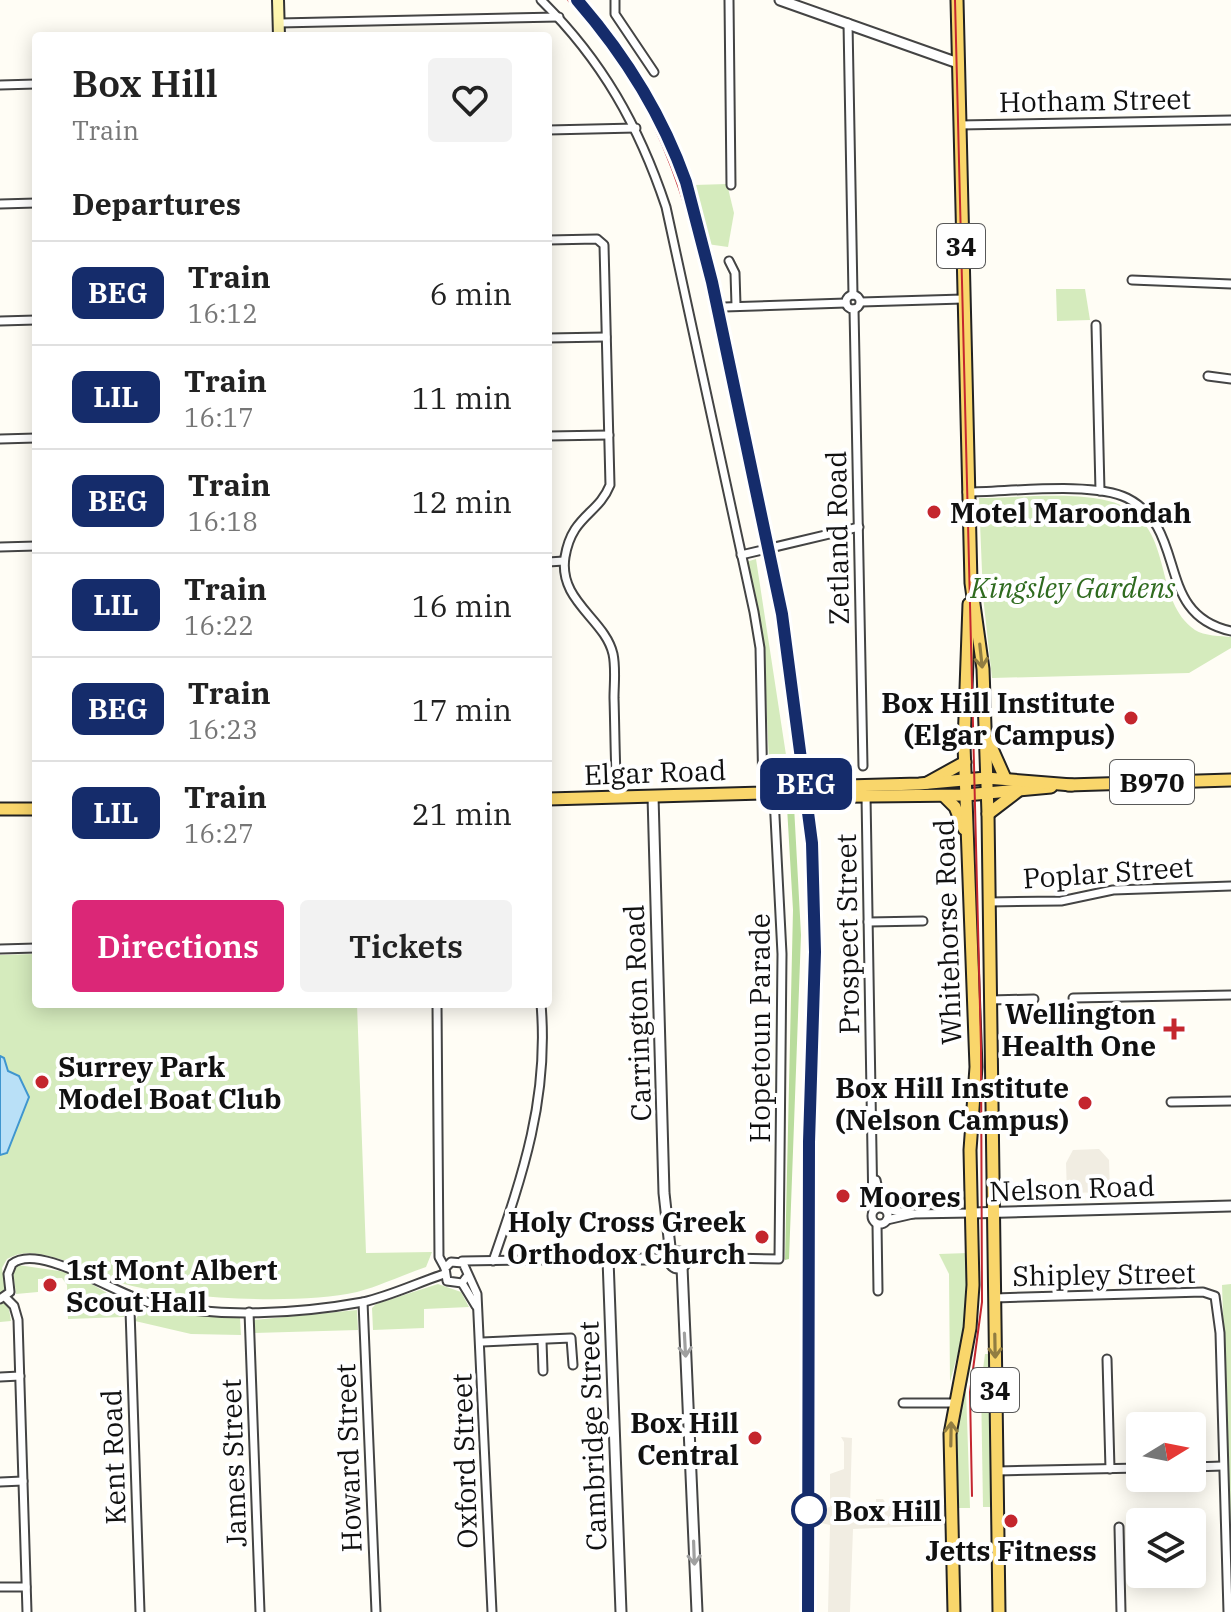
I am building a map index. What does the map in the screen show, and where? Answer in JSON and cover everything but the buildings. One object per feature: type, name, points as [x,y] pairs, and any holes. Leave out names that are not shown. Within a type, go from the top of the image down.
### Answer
[{"type":"main road","points":[[278,0],[279,32]]},
{"type":"main road","name":"Whitehorse Road","points":[[954,1612],[950,1434],[953,1403],[971,1316],[970,1150],[976,1067],[965,781],[971,583],[957,0]]},
{"type":"main road","name":"Whitehorse Road","points":[[971,583],[983,669],[988,814],[999,1612]]},
{"type":"main road","points":[[984,730],[1005,778]]},
{"type":"main road","points":[[927,784],[965,762]]},
{"type":"main road","name":"Elgar Road","points":[[552,799],[864,791],[986,778],[1072,785]]},
{"type":"main road","name":"Elgar Road","points":[[864,791],[944,796],[1072,785],[1231,780]]},
{"type":"main road","points":[[988,814],[1018,791]]},
{"type":"main road","points":[[944,796],[955,807],[968,837]]},
{"type":"main road","points":[[0,809],[32,809]]},
{"type":"street","name":"Hopetoun Parade","points":[[541,0],[605,73],[636,128],[666,207],[760,648],[768,795],[782,954],[779,1259],[679,1259]]},
{"type":"street","points":[[615,0],[615,14],[654,72]]},
{"type":"street","points":[[729,0],[731,185]]},
{"type":"street","points":[[780,0],[958,63]]},
{"type":"street","points":[[279,23],[559,17]]},
{"type":"street","points":[[846,303],[853,295],[848,23]]},
{"type":"street","points":[[0,85],[32,84]]},
{"type":"street","name":"Hotham Street","points":[[959,125],[1231,120]]},
{"type":"street","points":[[552,130],[636,128]]},
{"type":"street","points":[[0,204],[32,203]]},
{"type":"street","points":[[552,240],[601,240],[604,245],[610,485],[606,495],[580,518],[569,537],[564,561],[568,584],[613,655],[617,797]]},
{"type":"street","points":[[729,261],[735,273],[736,305]]},
{"type":"street","points":[[1132,280],[1231,284]]},
{"type":"street","points":[[853,295],[861,302],[963,299]]},
{"type":"street","points":[[724,307],[846,303],[854,309],[861,302]]},
{"type":"street","name":"Zetland Road","points":[[854,309],[863,766]]},
{"type":"street","points":[[0,321],[32,320]]},
{"type":"street","points":[[1096,325],[1100,491]]},
{"type":"street","points":[[552,338],[606,337]]},
{"type":"street","points":[[1208,376],[1231,379]]},
{"type":"street","points":[[552,436],[609,435]]},
{"type":"street","points":[[0,439],[32,438]]},
{"type":"street","points":[[967,492],[1100,491],[1126,497],[1149,515],[1164,537],[1186,605],[1205,622],[1231,631]]},
{"type":"street","points":[[741,555],[859,527]]},
{"type":"street","points":[[0,547],[32,546]]},
{"type":"street","points":[[552,562],[564,561]]},
{"type":"street","name":"Prospect Street","points":[[864,791],[875,1178],[873,1211]]},
{"type":"street","name":"Carrington Road","points":[[653,796],[664,1193],[679,1259],[697,1612]]},
{"type":"street","name":"Poplar Street","points":[[988,902],[1061,901],[1113,890],[1231,886]]},
{"type":"street","points":[[868,922],[923,921]]},
{"type":"street","points":[[0,949],[32,948]]},
{"type":"street","points":[[1073,998],[1231,995]]},
{"type":"street","points":[[990,1000],[1034,999]]},
{"type":"street","points":[[437,1008],[439,1257],[449,1266],[489,1261],[679,1259]]},
{"type":"street","points":[[449,1266],[447,1281],[462,1283],[468,1274],[489,1261],[534,1135],[543,1055],[541,1008]]},
{"type":"street","points":[[1171,1102],[1231,1101]]},
{"type":"street","name":"Prospect Street","points":[[875,1178],[887,1220]]},
{"type":"street","name":"Nelson Road","points":[[877,1224],[913,1214],[1231,1206]]},
{"type":"street","points":[[878,1291],[877,1224],[872,1219],[873,1211],[883,1208]]},
{"type":"street","name":"Nelson Road","points":[[883,1208],[913,1214]]},
{"type":"street","points":[[27,1612],[20,1376],[14,1306],[5,1296],[9,1269],[23,1258],[74,1268],[133,1300],[164,1306],[249,1312],[363,1302],[463,1263],[468,1274]]},
{"type":"street","name":"Cambridge Street","points":[[608,1259],[621,1612]]},
{"type":"street","name":"Oxford Street","points":[[468,1274],[475,1284],[482,1342],[492,1612]]},
{"type":"street","name":"Oxford Street","points":[[462,1283],[478,1308]]},
{"type":"street","name":"Shipley Street","points":[[994,1298],[1203,1292],[1215,1296],[1219,1323],[1223,1466]]},
{"type":"street","name":"Kent Road","points":[[133,1300],[130,1310],[140,1612]]},
{"type":"street","name":"Howard Street","points":[[363,1302],[376,1612]]},
{"type":"street","name":"James Street","points":[[249,1312],[260,1612]]},
{"type":"street","points":[[482,1342],[571,1338],[573,1365]]},
{"type":"street","points":[[542,1341],[543,1371]]},
{"type":"street","points":[[1107,1359],[1110,1469]]},
{"type":"street","points":[[0,1377],[20,1376]]},
{"type":"street","points":[[903,1403],[953,1403]]},
{"type":"street","points":[[1206,1467],[1223,1466],[1228,1612]]},
{"type":"street","points":[[997,1471],[1126,1468]]},
{"type":"street","points":[[0,1482],[23,1481]]},
{"type":"street","points":[[1119,1527],[1121,1612]]},
{"type":"street","points":[[0,1587],[26,1587]]},
{"type":"green space","points":[[727,184],[734,213],[728,247],[707,244],[694,185]]},
{"type":"green space","points":[[1056,289],[1085,289],[1090,320],[1057,321]]},
{"type":"green space","name":"Kingsley Gardens","points":[[1074,496],[1111,501],[1125,507],[1151,533],[1173,602],[1182,617],[1199,632],[1231,637],[1231,648],[1189,673],[992,678],[983,596],[979,498]]},
{"type":"green space","points":[[756,559],[790,781],[770,782],[764,653],[746,562]]},
{"type":"green space","points":[[794,806],[801,935],[789,1259],[785,1260],[793,910],[787,807]]},
{"type":"green space","points":[[32,954],[32,1008],[357,1008],[366,1253],[432,1252],[426,1267],[374,1287],[333,1296],[273,1299],[207,1297],[124,1284],[50,1256],[20,1254],[7,1259],[2,1268],[11,1321],[0,1322],[0,955]]},
{"type":"green space","points":[[968,1253],[963,1334],[950,1382],[949,1274],[939,1254]]},
{"type":"green space","points":[[18,1265],[73,1273],[124,1303],[124,1317],[68,1319],[67,1285],[62,1278],[38,1279],[38,1292],[16,1294],[13,1272]]},
{"type":"green space","points":[[438,1284],[461,1292],[469,1307],[424,1309],[424,1328],[373,1330],[372,1308],[376,1304]]},
{"type":"green space","points":[[1231,1284],[1231,1556],[1222,1285]]},
{"type":"green space","points":[[141,1310],[240,1318],[241,1335],[191,1334],[135,1321]]},
{"type":"green space","points":[[357,1310],[358,1330],[254,1333],[254,1320]]},
{"type":"green space","points":[[973,1352],[966,1389],[970,1508],[958,1508],[956,1416]]},
{"type":"green space","points":[[985,1354],[991,1354],[991,1507],[983,1507],[981,1385]]},
{"type":"shaded area","points":[[1099,1149],[1109,1160],[1110,1192],[1067,1193],[1066,1163],[1073,1150]]},
{"type":"shaded area","points":[[841,1437],[852,1438],[850,1507],[876,1506],[876,1499],[883,1499],[887,1506],[945,1505],[946,1525],[853,1529],[850,1612],[828,1612],[830,1525],[817,1522],[817,1510],[830,1507],[830,1474],[844,1469],[844,1442]]},
{"type":"water","points":[[0,1056],[4,1058],[8,1071],[19,1076],[29,1097],[7,1153],[0,1155]]},
{"type":"tram line","points":[[955,0],[981,1047],[982,1302],[970,1392],[972,1496]]},
{"type":"railway","points":[[570,0],[606,42],[635,87],[659,133],[678,181],[694,231],[719,334],[787,674],[803,790],[810,884],[803,1199],[804,1388]]},
{"type":"train","name":"BEG","points":[[577,0],[615,46],[641,85],[675,150],[686,182],[705,252],[777,584],[795,690],[815,889],[809,1105],[811,1388],[808,1612]]},
{"type":"place","name":"Motel Maroondah","points":[[934,512]]},
{"type":"place","name":"Box Hill Institute (Elgar Campus)","points":[[1131,718]]},
{"type":"place","name":"Wellington Health One","points":[[1174,1029]]},
{"type":"place","name":"Surrey Park Model Boat Club","points":[[42,1082]]},
{"type":"place","name":"Box Hill Institute (Nelson Campus)","points":[[1085,1103]]},
{"type":"place","name":"Moores","points":[[843,1196]]},
{"type":"place","name":"Holy Cross Greek Orthodox Church","points":[[762,1237]]},
{"type":"place","name":"1st Mont Albert Scout Hall","points":[[50,1285]]},
{"type":"place","name":"Box Hill Central","points":[[755,1438]]},
{"type":"place","name":"Box Hill","points":[[809,1510]]},
{"type":"place","name":"Jetts Fitness","points":[[1011,1521]]}]
